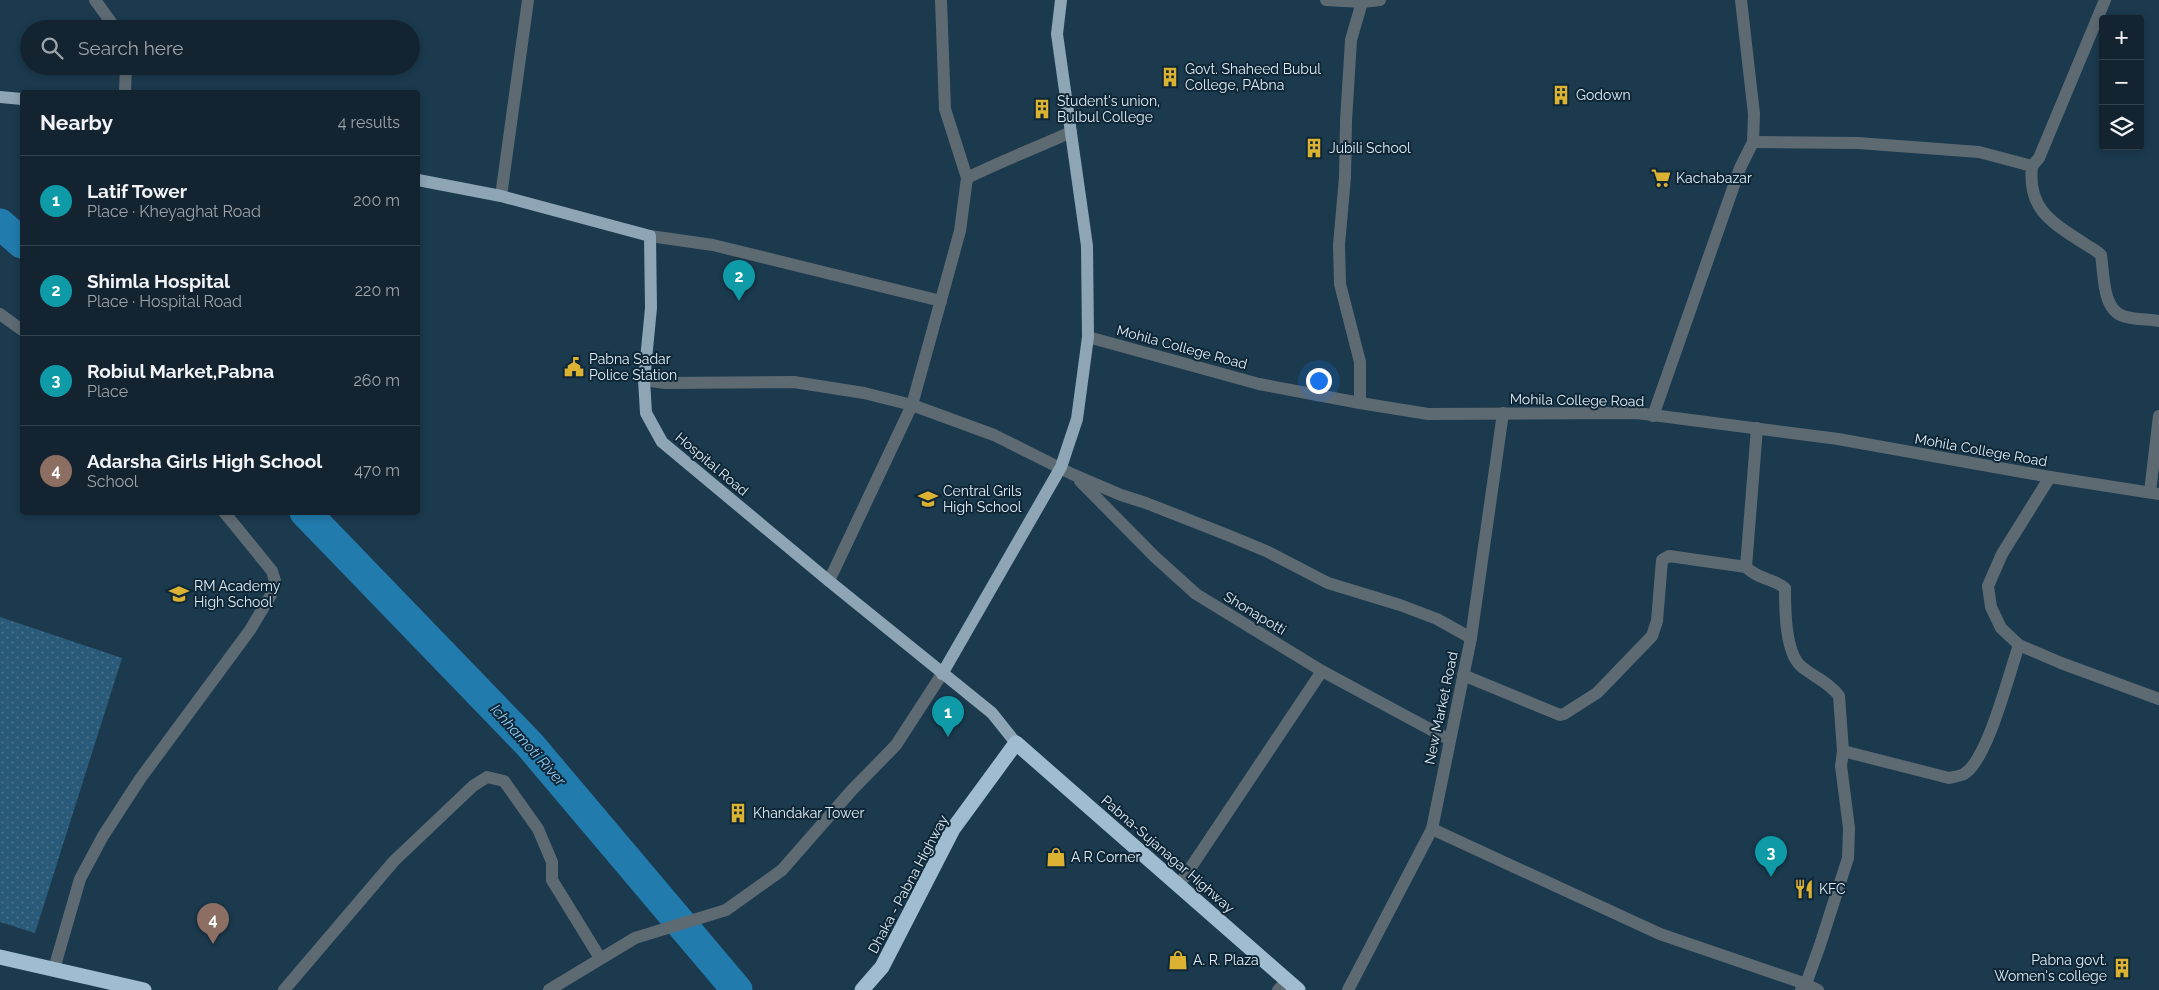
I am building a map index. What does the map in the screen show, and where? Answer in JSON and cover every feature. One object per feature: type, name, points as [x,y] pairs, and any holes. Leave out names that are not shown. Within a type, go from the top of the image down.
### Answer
[{"type":"highway","name":"Pabna-Sujanagar Highway","points":[[1016,743],[1179,886],[1288,987]]},
{"type":"highway","name":"Dhaka - Pabna Highway","points":[[862,990],[882,967],[953,829],[1016,743]]},
{"type":"highway","points":[[0,957],[141,990]]},
{"type":"main road","points":[[942,674],[1067,470],[1077,419],[1088,337],[1087,246],[1057,34],[1061,0]]},
{"type":"main road","points":[[0,97],[20,99]]},
{"type":"main road","points":[[420,180],[501,196],[650,236]]},
{"type":"main road","name":"Hospital Road","points":[[650,236],[651,308],[644,380],[646,413],[662,442],[942,674],[992,713],[1016,743]]},
{"type":"street","points":[[95,0],[109,20]]},
{"type":"street","points":[[501,196],[528,0]]},
{"type":"street","points":[[829,581],[912,405],[960,231],[967,178],[945,109],[941,0]]},
{"type":"street","points":[[1326,0],[1362,2],[1380,0]]},
{"type":"street","points":[[1653,416],[1740,168],[1753,142],[1754,114],[1741,0]]},
{"type":"street","points":[[2105,0],[2039,158],[2032,166],[2031,184],[2038,207],[2052,223],[2101,255],[2108,301],[2113,309],[2123,316],[2159,321]]},
{"type":"street","points":[[1360,404],[1360,362],[1340,284],[1339,244],[1346,176],[1346,120],[1352,40],[1362,2]]},
{"type":"street","points":[[125,90],[126,75]]},
{"type":"street","points":[[967,178],[1014,155],[1034,149],[1071,132]]},
{"type":"street","points":[[1753,142],[1858,143],[1979,152],[2032,166]]},
{"type":"street","points":[[650,236],[713,245],[941,301]]},
{"type":"street","points":[[0,314],[20,329]]},
{"type":"street","name":"Mohila College Road","points":[[1088,337],[1258,384],[1360,404],[1428,414],[1637,413],[1838,439],[2050,477],[2155,493]]},
{"type":"street","points":[[644,380],[665,383],[794,382],[864,393],[912,405],[994,435],[1121,495],[1230,536],[1328,583],[1400,604],[1436,619],[1471,638]]},
{"type":"street","name":"New Market Road","points":[[1348,990],[1432,829],[1471,638],[1503,413]]},
{"type":"street","points":[[2155,493],[2159,416]]},
{"type":"street","points":[[1746,567],[1757,428]]},
{"type":"street","name":"Shonapotti","points":[[1067,470],[1155,557],[1196,594],[1322,671],[1450,740]]},
{"type":"street","points":[[2050,477],[2002,554],[1988,586],[1991,607],[2001,628],[2019,644],[2061,663],[2159,699]]},
{"type":"street","points":[[54,969],[80,879],[103,836],[140,778],[250,630],[271,595],[275,581],[272,571],[226,515]]},
{"type":"street","points":[[1463,675],[1560,715],[1564,714],[1596,694],[1652,636],[1657,621],[1662,560],[1669,556],[1746,567],[1754,575],[1782,585],[1785,588],[1786,612],[1795,660],[1800,666],[1834,689],[1839,696],[1843,750],[1841,766],[1849,828],[1848,858],[1804,987]]},
{"type":"street","points":[[1843,750],[1948,778],[1963,774],[1973,764],[1985,745],[2019,644]]},
{"type":"street","points":[[1179,886],[1322,671]]},
{"type":"street","points":[[549,990],[635,938],[726,910],[782,870],[852,790],[896,745],[942,674]]},
{"type":"street","points":[[284,990],[394,861],[473,786],[487,777],[504,781],[538,830],[552,862],[552,880],[600,958]]},
{"type":"street","points":[[1432,829],[1660,934],[1804,987],[1818,990]]},
{"type":"shaded area","points":[[0,0],[2159,0],[2159,990],[0,990]]},
{"type":"shaded area","points":[[0,617],[122,658],[35,933],[0,922]]},
{"type":"waterway","name":"Ichhamoti River","points":[[0,224],[20,241]]},
{"type":"waterway","name":"Ichhamoti River","points":[[308,515],[530,745],[737,990]]},
{"type":"place","name":"Govt. Shaheed Bubul College, PAbna","points":[[1170,77]]},
{"type":"place","name":"Godown","points":[[1561,95]]},
{"type":"place","name":"Student's union, Bulbul College","points":[[1042,109]]},
{"type":"place","name":"Jubili School","points":[[1314,148]]},
{"type":"place","name":"Kachabazar","points":[[1661,178]]},
{"type":"place","name":"Shimla Hospital","points":[[739,301]]},
{"type":"place","name":"Pabna Sadar Police Station","points":[[574,367]]},
{"type":"place","name":"Central Grils High School","points":[[928,499]]},
{"type":"place","name":"RM Academy High School","points":[[179,594]]},
{"type":"place","name":"Latif Tower","points":[[948,737]]},
{"type":"place","name":"Khandakar Tower","points":[[738,813]]},
{"type":"place","name":"A R Corner","points":[[1056,857]]},
{"type":"place","name":"Robiul Market,Pabna","points":[[1771,877]]},
{"type":"place","name":"KFC","points":[[1804,889]]},
{"type":"place","name":"Adarsha Girls High School","points":[[213,944]]},
{"type":"place","name":"A. R. Plaza","points":[[1178,960]]},
{"type":"place","name":"Pabna govt. Women's college","points":[[2122,968]]}]
